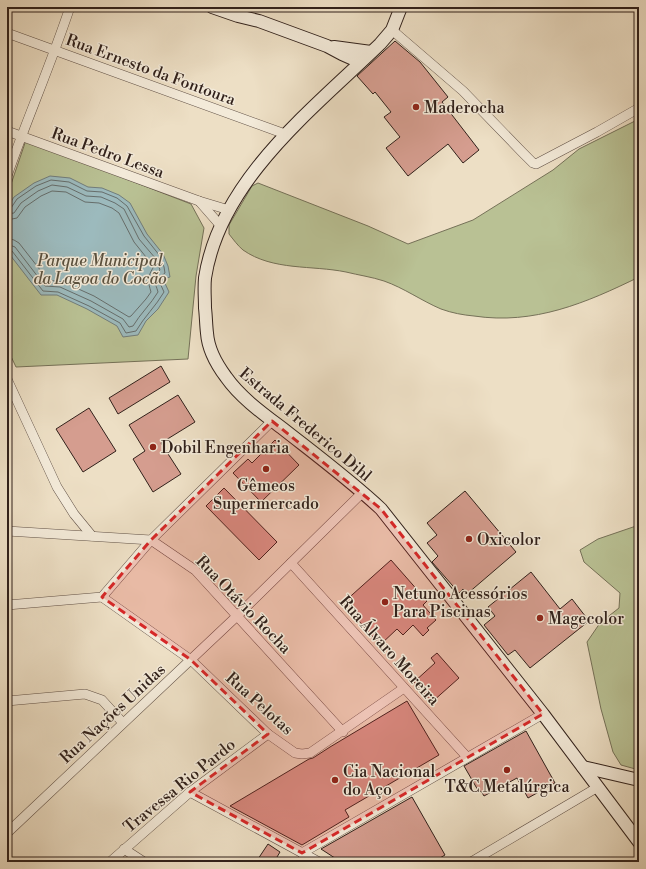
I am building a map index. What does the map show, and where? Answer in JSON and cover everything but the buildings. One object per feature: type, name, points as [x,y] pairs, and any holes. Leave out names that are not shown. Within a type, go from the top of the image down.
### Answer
[{"type":"main road","points":[[212,7],[238,16],[259,21],[327,46],[360,62]]},
{"type":"main road","points":[[233,7],[259,21]]},
{"type":"main road","name":"Estrada Frederico Dihl","points":[[401,7],[392,30],[285,134],[244,185],[220,225],[211,250],[205,279],[207,334],[218,364],[226,378],[239,393],[272,421],[363,492],[381,509],[542,714],[639,842]]},
{"type":"main road","points":[[327,46],[371,52]]},
{"type":"main road","points":[[342,54],[345,76]]},
{"type":"main road","points":[[583,767],[639,780]]},
{"type":"street","points":[[7,176],[21,136],[55,51],[70,7]]},
{"type":"street","points":[[392,30],[463,91],[522,152],[536,164],[639,108]]},
{"type":"street","name":"Rua Ernesto da Fontoura","points":[[7,33],[285,134]]},
{"type":"street","name":"Rua Pedro Lessa","points":[[7,131],[199,201],[230,210]]},
{"type":"street","name":"Rua Pedro Lessa","points":[[199,201],[220,225]]},
{"type":"street","points":[[7,379],[57,487],[74,514],[92,536]]},
{"type":"street","points":[[7,605],[102,597],[151,540],[272,421]]},
{"type":"street","name":"Rua Nações Unidas","points":[[7,833],[237,616],[363,492]]},
{"type":"street","points":[[7,531],[151,540]]},
{"type":"street","name":"Rua Otávio Rocha","points":[[151,540],[195,570],[343,732]]},
{"type":"street","name":"Rua Álvaro Moreira","points":[[291,562],[467,757]]},
{"type":"street","name":"Rua Pelotas","points":[[102,597],[191,660],[268,734],[295,753],[310,753],[343,732],[404,688]]},
{"type":"street","points":[[7,701],[85,694],[102,700],[123,723]]},
{"type":"street","points":[[302,853],[542,714]]},
{"type":"street","name":"Travessa Rio Pardo","points":[[110,862],[190,792],[268,734]]},
{"type":"street","points":[[471,862],[598,787]]},
{"type":"street","points":[[190,792],[319,862]]},
{"type":"street","points":[[124,849],[144,862]]},
{"type":"highlighted area","points":[[272,421],[381,509],[543,714],[302,853],[190,792],[268,734],[191,660],[102,597],[151,540]]},
{"type":"green space","points":[[639,119],[639,277],[619,287],[559,310],[518,317],[496,318],[453,313],[441,309],[399,287],[379,280],[346,272],[280,264],[255,257],[243,250],[229,234],[229,225],[252,186],[258,183],[368,226],[408,244],[473,220],[553,170],[579,149]]},
{"type":"green space","name":"Parque Municipal da Lagoa do Cocão","points":[[26,140],[191,204],[204,228],[196,276],[188,359],[16,367],[7,348],[7,196]]},
{"type":"green space","points":[[639,525],[639,770],[621,765],[613,752],[601,709],[587,642],[600,623],[619,608],[620,593],[584,562],[580,550],[598,539]]},
{"type":"water","points":[[50,176],[70,178],[88,187],[102,188],[119,195],[130,203],[147,234],[163,254],[168,266],[170,277],[163,279],[169,292],[158,309],[146,321],[138,335],[123,337],[117,326],[87,309],[57,295],[41,295],[7,251],[7,208],[14,197],[34,183]]},
{"type":"place","name":"Maderocha","points":[[416,107]]},
{"type":"place","name":"Dobil Engenharia","points":[[153,447]]},
{"type":"place","name":"Gêmeos Supermercado","points":[[266,469]]},
{"type":"place","name":"Oxicolor","points":[[469,539]]},
{"type":"place","name":"Netuno Acessórios Para Piscinas","points":[[385,602]]},
{"type":"place","name":"Magecolor","points":[[540,618]]},
{"type":"place","name":"T&C Metalúrgica","points":[[507,770]]},
{"type":"place","name":"Cia Nacional do Aço","points":[[335,780]]}]
